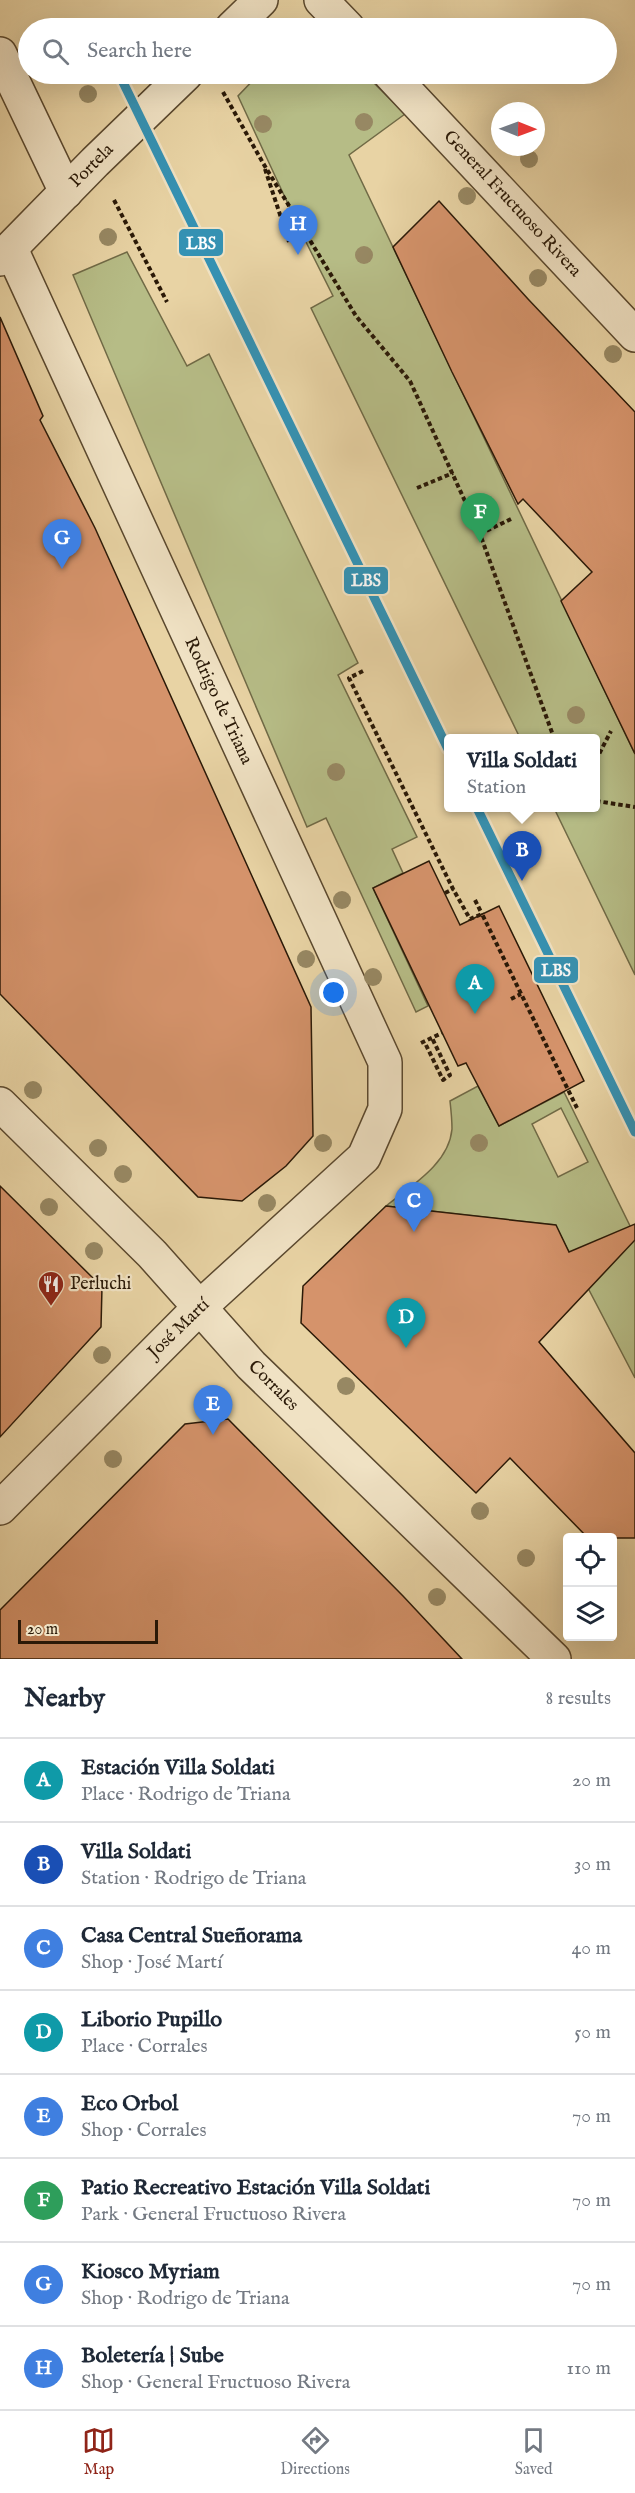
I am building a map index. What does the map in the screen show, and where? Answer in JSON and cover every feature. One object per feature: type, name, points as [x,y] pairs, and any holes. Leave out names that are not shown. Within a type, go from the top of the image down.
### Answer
[{"type":"street","points":[[242,18],[261,0]]},
{"type":"street","points":[[321,0],[338,18]]},
{"type":"street","points":[[0,54],[66,192]]},
{"type":"street","name":"Portela","points":[[5,254],[176,84]]},
{"type":"street","name":"General Fructuoso Rivera","points":[[399,84],[635,335]]},
{"type":"street","name":"Rodrigo de Triana","points":[[5,254],[385,1062],[385,1109],[364,1157]]},
{"type":"street","name":"Corrales","points":[[0,1104],[152,1254],[251,1365],[554,1659]]},
{"type":"street","name":"José Martí","points":[[0,1508],[200,1307],[364,1157]]},
{"type":"path","points":[[219,84],[263,163],[356,316],[410,381],[480,534],[553,734]]},
{"type":"path","points":[[95,162],[167,302]]},
{"type":"path","points":[[263,163],[289,242]]},
{"type":"path","points":[[417,488],[453,473]]},
{"type":"path","points":[[480,534],[511,519]]},
{"type":"path","points":[[363,671],[349,678],[470,920],[482,914]]},
{"type":"path","points":[[600,752],[611,730]]},
{"type":"path","points":[[600,802],[635,807]]},
{"type":"path","points":[[445,893],[453,889]]},
{"type":"path","points":[[475,900],[577,1108]]},
{"type":"path","points":[[511,999],[521,994]]},
{"type":"path","points":[[424,1042],[443,1080],[450,1075],[432,1038]]},
{"type":"green space","points":[[249,84],[375,84],[405,114],[349,155],[635,754],[635,975],[556,812],[600,812],[600,734],[518,734],[311,308],[333,296],[238,96]]},
{"type":"green space","points":[[127,252],[187,366],[209,354],[358,663],[338,675],[417,837],[392,849],[403,873],[373,888],[428,1006],[416,1012],[326,818],[307,827],[73,275]]},
{"type":"green space","points":[[478,1086],[499,1126],[564,1092],[635,1236],[635,1378],[555,1225],[386,1206],[427,1173],[444,1153],[452,1129],[450,1101]],"holes":[[[561,1108],[588,1162],[558,1177],[532,1124]]]},
{"type":"building","points":[[439,201],[635,412],[635,754],[561,601],[592,572],[523,499],[518,504],[393,247]]},
{"type":"building","points":[[0,317],[43,416],[40,420],[95,528],[311,1007],[313,1136],[286,1166],[242,1201],[198,1197],[0,994]]},
{"type":"building","points":[[429,861],[460,925],[499,906],[584,1081],[499,1126],[466,1063],[458,1066],[373,888]]},
{"type":"building","name":"Perluchi","points":[[0,1186],[102,1287],[101,1327],[0,1437]]},
{"type":"building","points":[[386,1206],[556,1225],[569,1252],[635,1224],[635,1240],[539,1342],[635,1453],[635,1538],[617,1538],[617,1533],[583,1533],[510,1458],[476,1493],[301,1323],[303,1286]]},
{"type":"building","points":[[228,1419],[462,1659],[0,1659],[0,1610],[185,1424]]},
{"type":"transit line","name":"LBS","points":[[124,84],[444,741]]},
{"type":"transit line","name":"LBS","points":[[479,812],[635,1132]]},
{"type":"place","name":"Boletería | Sube","points":[[298,255]]},
{"type":"place","name":"Patio Recreativo Estación Villa Soldati","points":[[480,543]]},
{"type":"place","name":"Kiosco Myriam","points":[[62,569]]},
{"type":"place","name":"Villa Soldati","points":[[522,881]]},
{"type":"place","name":"Estación Villa Soldati","points":[[475,1014]]},
{"type":"place","name":"Casa Central Sueñorama","points":[[414,1232]]},
{"type":"place","name":"Perluchi","points":[[51,1307]]},
{"type":"place","name":"Liborio Pupillo","points":[[406,1348]]},
{"type":"place","name":"Eco Orbol","points":[[213,1435]]}]
